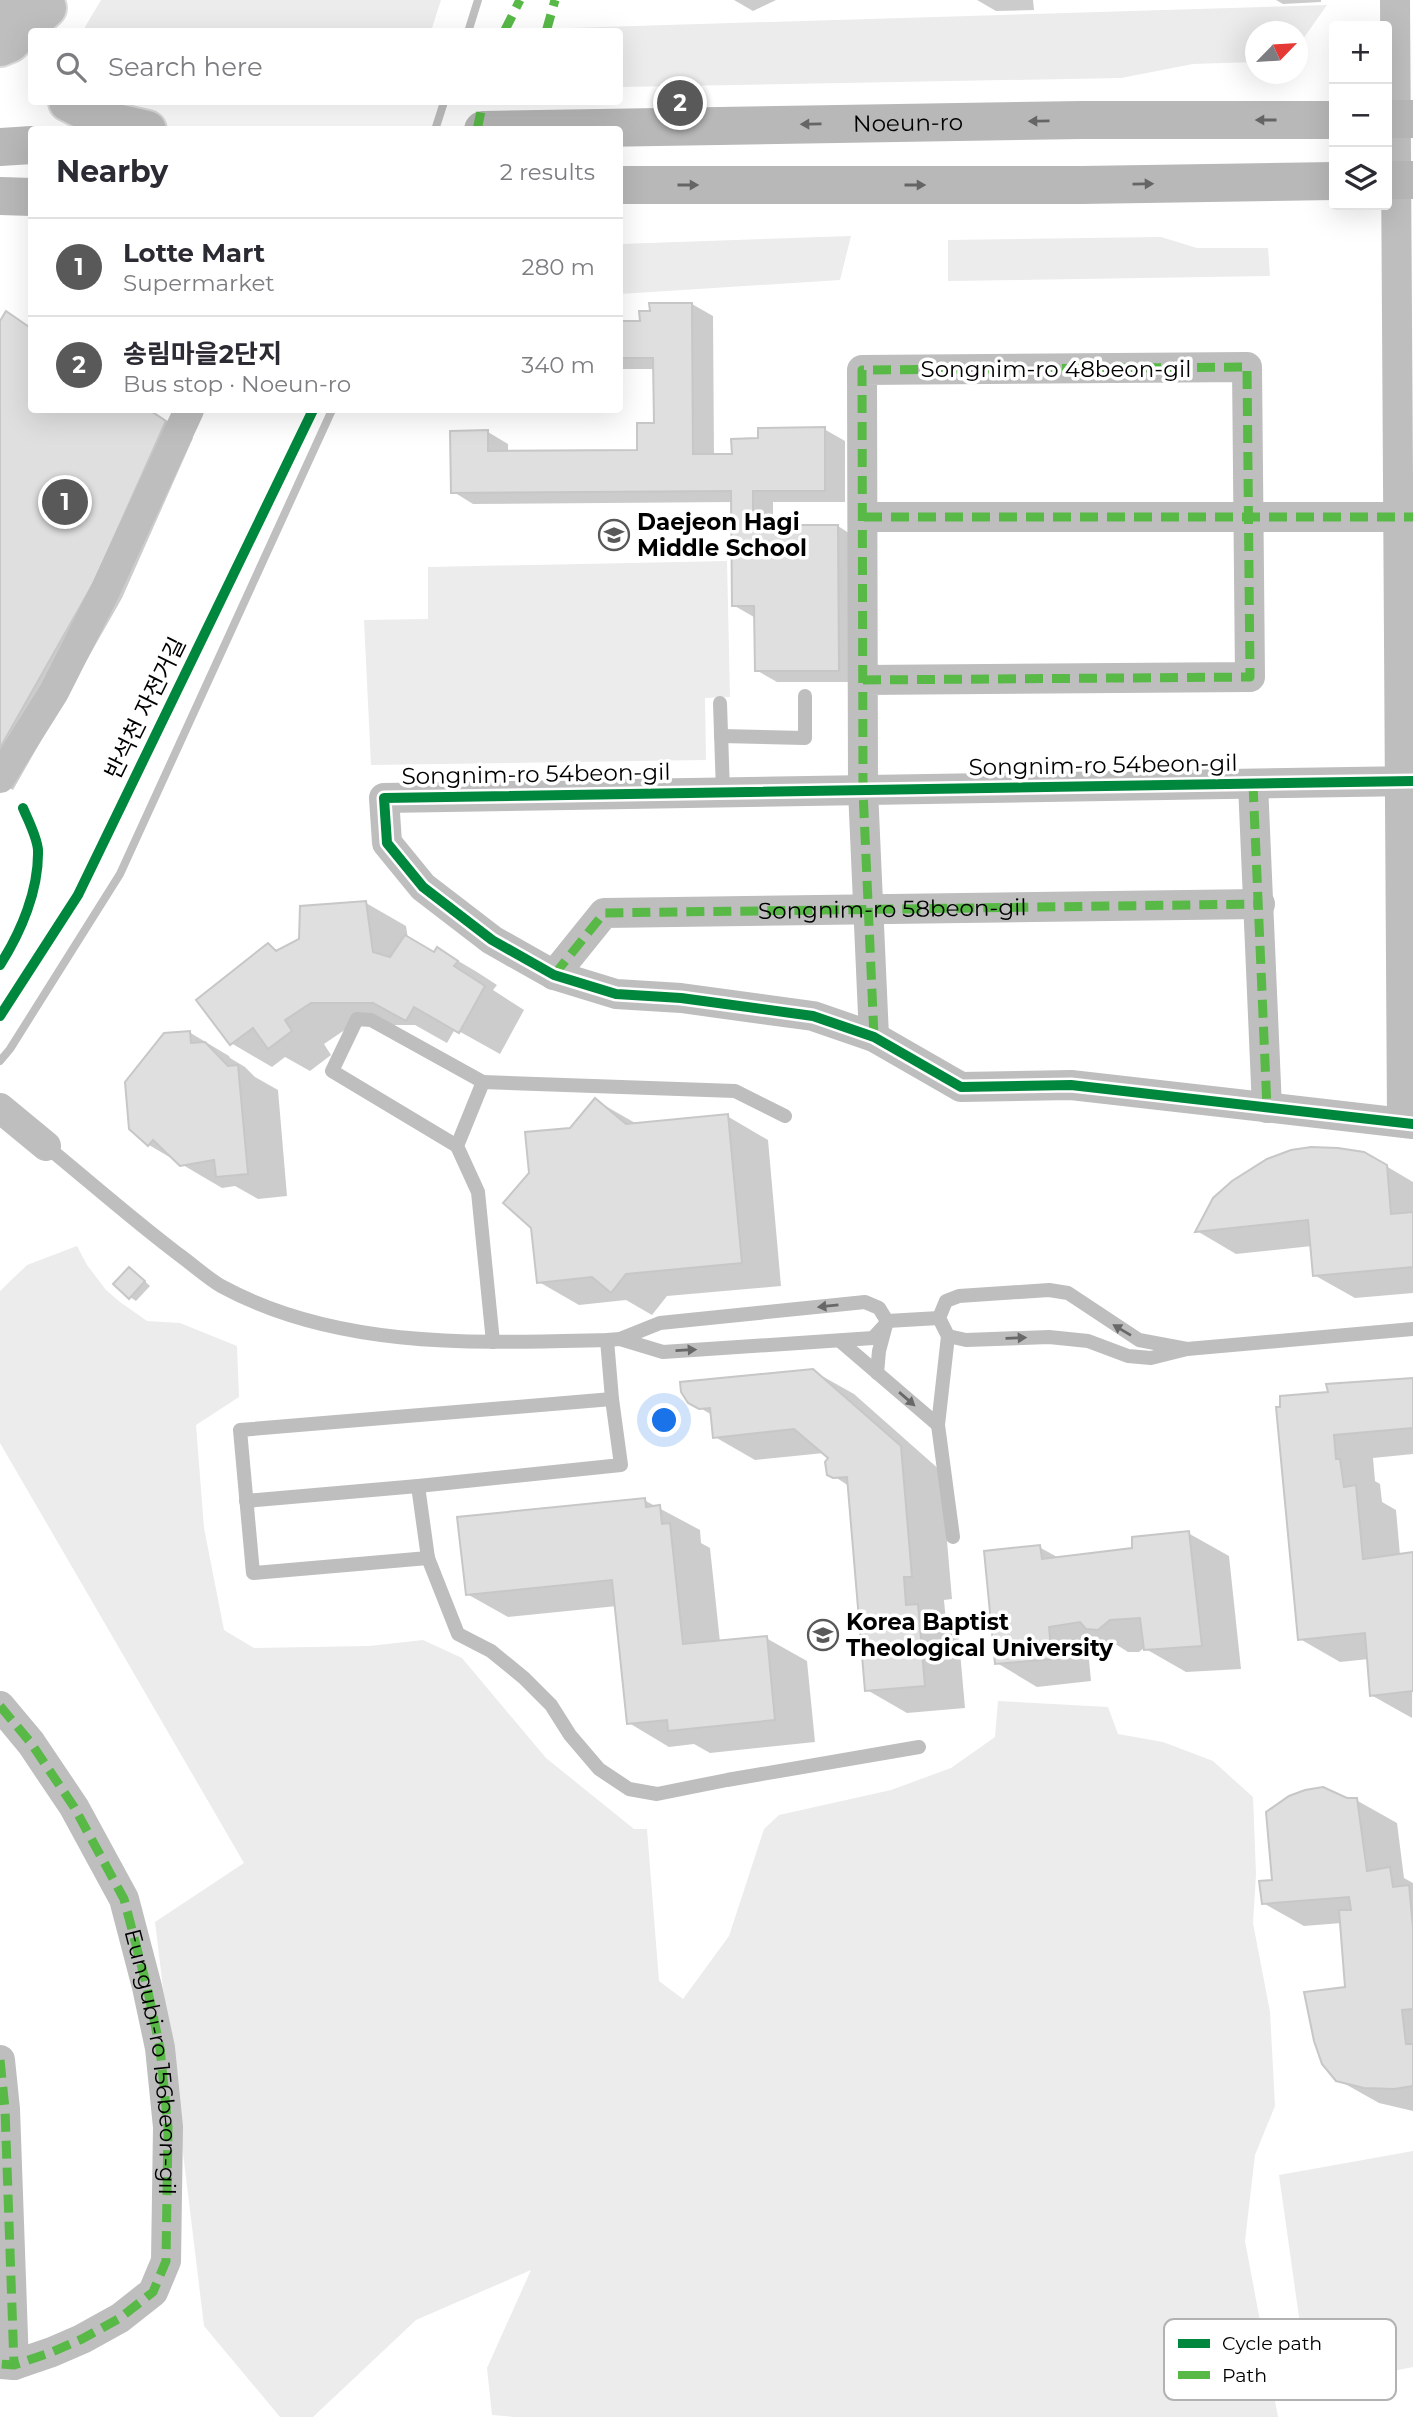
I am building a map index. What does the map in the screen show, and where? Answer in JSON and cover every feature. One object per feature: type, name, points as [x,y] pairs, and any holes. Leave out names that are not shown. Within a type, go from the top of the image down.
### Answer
[{"type":"main road","points":[[0,79],[28,20]]},
{"type":"main road","points":[[74,105],[104,120],[130,126]]},
{"type":"street","points":[[1395,0],[1406,517],[1408,1122]]},
{"type":"street","name":"Noeun-ro","points":[[623,127],[1082,120],[1329,120]]},
{"type":"street","points":[[0,147],[28,145]]},
{"type":"street","points":[[623,185],[1082,185],[1329,181]]},
{"type":"street","points":[[0,197],[28,197]]},
{"type":"street","name":"Songnim-ro 48beon-gil","points":[[863,680],[1250,677],[1247,368],[862,370],[863,790],[874,1037]]},
{"type":"street","points":[[0,778],[54,692],[105,591],[188,413]]},
{"type":"street","points":[[864,517],[1406,517]]},
{"type":"street","name":"Songnim-ro 54beon-gil","points":[[1407,782],[384,798],[387,843],[423,887],[492,940],[554,975],[616,994],[681,998],[813,1016],[874,1037],[961,1087],[1071,1085],[1408,1122]]},
{"type":"street","name":"Songnim-ro 54beon-gil","points":[[1253,784],[1268,1108]]},
{"type":"street","name":"Songnim-ro 58beon-gil","points":[[554,975],[604,913],[1260,904]]},
{"type":"street","points":[[0,1108],[46,1146]]},
{"type":"street","name":"Eungubi-ro 156beon-gil","points":[[0,1706],[31,1743],[74,1807],[124,1899],[160,2048],[167,2127],[166,2261],[153,2292],[120,2318],[82,2339],[52,2352],[7,2364],[5,2109],[0,2060]]},
{"type":"lane","points":[[722,736],[805,738],[804,696]]},
{"type":"lane","points":[[720,703],[723,792]]},
{"type":"lane","points":[[493,1342],[478,1192],[457,1146],[332,1071],[357,1020],[370,1020],[483,1082],[735,1091],[785,1116]]},
{"type":"lane","points":[[457,1146],[483,1082]]},
{"type":"lane","points":[[46,1146],[162,1242],[220,1285],[294,1317],[342,1328],[404,1338],[493,1342],[613,1340],[663,1352],[873,1338],[887,1321],[939,1318]]},
{"type":"lane","points":[[953,1537],[938,1425],[948,1336],[939,1318],[946,1301],[959,1296],[1049,1290],[1068,1293],[1139,1340],[1187,1349]]},
{"type":"lane","points":[[613,1340],[660,1323],[865,1302],[879,1308],[887,1321],[879,1351],[877,1373]]},
{"type":"lane","points":[[948,1336],[966,1340],[1049,1337],[1088,1341],[1128,1356],[1151,1358],[1187,1349],[1413,1329]]},
{"type":"lane","points":[[246,1501],[621,1465],[612,1399],[613,1340]]},
{"type":"lane","points":[[840,1341],[938,1425]]},
{"type":"lane","points":[[428,1558],[253,1573],[240,1430],[612,1399]]},
{"type":"lane","points":[[418,1486],[428,1558],[458,1634],[491,1651],[524,1678],[551,1705],[570,1735],[599,1769],[629,1789],[657,1794],[919,1747]]},
{"type":"shaded area","points":[[101,0],[441,0],[432,28],[85,27]]},
{"type":"shaded area","points":[[1327,5],[1308,32],[1308,21],[1245,21],[1245,62],[1193,64],[1121,78],[623,87],[623,28],[569,28]]},
{"type":"shaded area","points":[[851,236],[840,280],[623,294],[623,244]]},
{"type":"shaded area","points":[[1161,237],[1197,248],[1268,248],[1270,276],[948,281],[948,240]]},
{"type":"shaded area","points":[[727,561],[730,697],[705,698],[706,760],[371,765],[364,620],[428,619],[428,567]]},
{"type":"shaded area","points":[[77,1246],[87,1265],[106,1290],[147,1321],[180,1323],[237,1346],[239,1397],[196,1425],[204,1528],[224,1630],[254,1648],[369,1646],[423,1640],[462,1658],[546,1758],[634,1829],[647,1829],[659,1981],[683,1999],[729,1936],[764,1829],[779,1815],[891,1790],[951,1768],[995,1737],[998,1701],[1108,1707],[1118,1734],[1163,1742],[1213,1761],[1253,1797],[1256,1874],[1253,1923],[1270,2012],[1275,2106],[1255,2155],[1245,2241],[1260,2319],[1164,2319],[1164,2400],[1275,2400],[1278,2417],[492,2415],[487,2368],[531,2270],[416,2320],[313,2417],[280,2417],[204,2326],[155,1922],[244,1863],[0,1443],[0,1291],[27,1265]]},
{"type":"shaded area","points":[[1413,2151],[1413,2367],[1396,2370],[1396,2319],[1299,2319],[1279,2175]]},
{"type":"building","points":[[649,303],[692,303],[693,454],[732,454],[731,439],[758,438],[758,428],[825,427],[825,491],[753,491],[753,525],[838,525],[839,671],[755,671],[754,606],[732,606],[731,491],[451,493],[450,431],[488,430],[488,451],[637,450],[637,423],[654,423],[653,358],[623,358],[623,321],[640,321],[639,311],[650,311]]},
{"type":"building","points":[[6,311],[28,326],[28,413],[154,413],[166,421],[94,582],[0,748],[0,321]]},
{"type":"building","points":[[366,901],[373,952],[390,957],[405,935],[434,952],[437,947],[458,961],[454,966],[485,986],[459,1033],[414,1007],[406,1021],[373,1003],[311,1003],[285,1020],[292,1031],[268,1049],[253,1028],[230,1045],[196,1000],[268,943],[276,951],[299,939],[300,906]]},
{"type":"building","points":[[190,1031],[191,1043],[205,1042],[228,1066],[238,1065],[248,1174],[216,1177],[214,1160],[180,1166],[153,1140],[148,1146],[129,1129],[125,1082],[164,1033]]},
{"type":"building","points":[[595,1098],[626,1124],[728,1114],[742,1263],[626,1274],[611,1293],[592,1277],[537,1283],[531,1228],[503,1203],[529,1173],[525,1132],[570,1128]]},
{"type":"building","points":[[1311,1147],[1364,1152],[1387,1165],[1391,1214],[1413,1212],[1413,1267],[1313,1276],[1308,1220],[1195,1232],[1213,1198],[1232,1181],[1267,1159],[1291,1150]]},
{"type":"building","points":[[129,1267],[145,1281],[129,1299],[113,1284]]},
{"type":"building","points":[[813,1369],[901,1446],[912,1577],[904,1577],[906,1605],[918,1604],[925,1686],[865,1691],[847,1477],[833,1478],[827,1475],[825,1462],[828,1458],[794,1429],[713,1438],[710,1408],[699,1409],[688,1403],[681,1392],[680,1382]]},
{"type":"building","points":[[1413,1378],[1413,1428],[1334,1435],[1336,1459],[1340,1459],[1344,1487],[1356,1485],[1363,1559],[1413,1552],[1413,1691],[1370,1696],[1365,1633],[1298,1640],[1276,1407],[1280,1407],[1280,1396],[1328,1392],[1326,1384]]},
{"type":"building","points":[[645,1498],[646,1507],[660,1505],[662,1524],[670,1523],[683,1644],[767,1636],[775,1720],[668,1731],[667,1720],[627,1724],[612,1580],[466,1595],[457,1517]]},
{"type":"building","points":[[1189,1531],[1202,1646],[1144,1650],[1140,1618],[1110,1620],[1098,1630],[1086,1629],[1080,1622],[1049,1627],[1052,1659],[995,1664],[984,1551],[1040,1545],[1042,1559],[1132,1548],[1132,1537]]},
{"type":"building","points":[[1323,1787],[1347,1798],[1357,1798],[1367,1871],[1390,1867],[1393,1887],[1409,1885],[1413,1927],[1413,2009],[1402,2010],[1406,2044],[1413,2044],[1413,2086],[1394,2089],[1364,2088],[1336,2081],[1322,2064],[1314,2041],[1304,1992],[1345,1987],[1339,1910],[1351,1910],[1349,1897],[1262,1904],[1259,1881],[1272,1880],[1266,1812],[1289,1796]]},
{"type":"waterway","points":[[469,28],[478,0]]},
{"type":"waterway","points":[[436,126],[443,105]]},
{"type":"waterway","points":[[0,1061],[120,874],[331,413]]},
{"type":"marked path","points":[[506,28],[520,0]]},
{"type":"marked path","points":[[547,28],[555,0]]},
{"type":"marked path","points":[[478,126],[482,105]]},
{"type":"marked path","points":[[863,680],[1250,677],[1247,367],[862,370],[863,790],[874,1037]]},
{"type":"marked path","points":[[864,517],[1413,517]]},
{"type":"marked path","points":[[1253,784],[1267,1108]]},
{"type":"marked path","points":[[554,975],[604,913],[1260,904]]},
{"type":"marked path","points":[[0,1706],[31,1743],[74,1807],[124,1899],[160,2048],[168,2127],[166,2261],[153,2292],[120,2318],[82,2339],[14,2365],[0,2364]]},
{"type":"marked path","points":[[0,2060],[5,2109],[14,2365]]},
{"type":"cycle path","name":"반석천 자전거길","points":[[0,1016],[78,895],[312,413]]},
{"type":"cycle path","points":[[1413,781],[384,798],[387,843],[423,887],[492,940],[554,975],[616,994],[681,998],[813,1016],[874,1037],[961,1087],[1071,1085],[1413,1124]]},
{"type":"cycle path","points":[[0,965],[22,925],[38,865],[37,845],[23,808]]},
{"type":"place","name":"송림마을2단지","points":[[680,103]]},
{"type":"place","name":"Lotte Mart","points":[[65,502]]},
{"type":"place","name":"Daejeon Hagi Middle School","points":[[614,535]]},
{"type":"place","name":"Korea Baptist Theological University","points":[[823,1635]]}]
